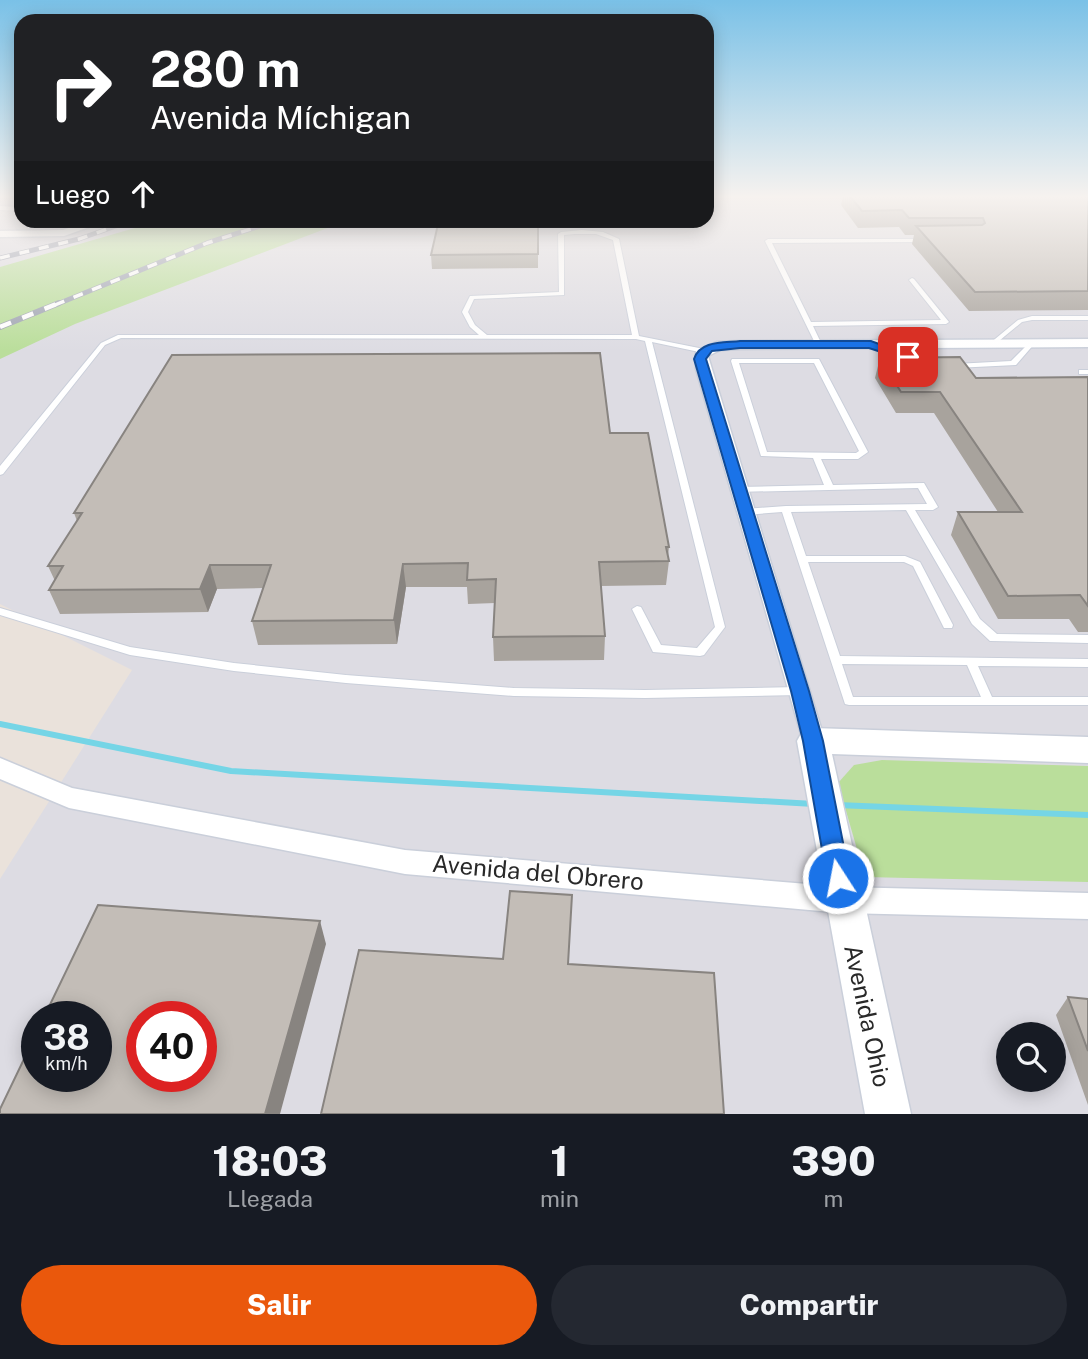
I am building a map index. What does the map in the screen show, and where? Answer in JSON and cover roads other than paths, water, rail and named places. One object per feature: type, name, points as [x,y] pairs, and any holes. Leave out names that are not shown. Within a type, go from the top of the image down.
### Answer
[{"type":"street","points":[[704,351],[727,345],[1088,343]]},
{"type":"street","name":"Avenida Ohio","points":[[704,351],[700,359],[800,691],[888,1114]]},
{"type":"street","points":[[819,776],[862,747],[880,743],[1088,750]]},
{"type":"street","name":"Avenida del Obrero","points":[[0,768],[69,798],[405,862],[843,900],[1088,906]]},
{"type":"lane","points":[[487,337],[472,326],[465,313],[472,297],[562,294],[561,247]]},
{"type":"lane","points":[[617,247],[636,337]]},
{"type":"lane","points":[[771,247],[818,345]]},
{"type":"lane","points":[[808,324],[946,321],[912,280]]},
{"type":"lane","points":[[992,344],[1020,321],[1032,318],[1088,318]]},
{"type":"lane","points":[[0,472],[103,344],[120,336],[636,337],[704,351]]},
{"type":"lane","points":[[637,609],[657,649],[700,652],[720,627],[648,339]]},
{"type":"lane","points":[[871,344],[927,364]]},
{"type":"lane","points":[[939,365],[964,367],[1013,363],[1032,344]]},
{"type":"lane","points":[[735,361],[816,361],[864,452],[858,456],[816,456],[764,454],[735,361]]},
{"type":"lane","points":[[816,456],[829,486]]},
{"type":"lane","points":[[738,490],[921,485],[933,507],[816,508],[745,512]]},
{"type":"lane","points":[[810,486],[816,508]]},
{"type":"lane","points":[[909,507],[976,621],[994,638],[1088,639]]},
{"type":"lane","points":[[786,509],[849,702],[1088,701]]},
{"type":"lane","points":[[803,559],[905,559],[917,565],[948,625]]},
{"type":"lane","points":[[0,611],[130,651],[233,667],[346,679],[514,692],[645,694],[800,691]]},
{"type":"lane","points":[[836,660],[1087,665]]},
{"type":"lane","points":[[971,661],[988,701]]},
{"type":"waterway","points":[[0,724],[231,771],[814,804]]},
{"type":"waterway","points":[[837,805],[1088,815]]},
{"type":"railway","points":[[0,258],[46,247]]},
{"type":"railway","points":[[55,305],[197,247]]},
{"type":"railway","points":[[0,327],[59,303]]}]
